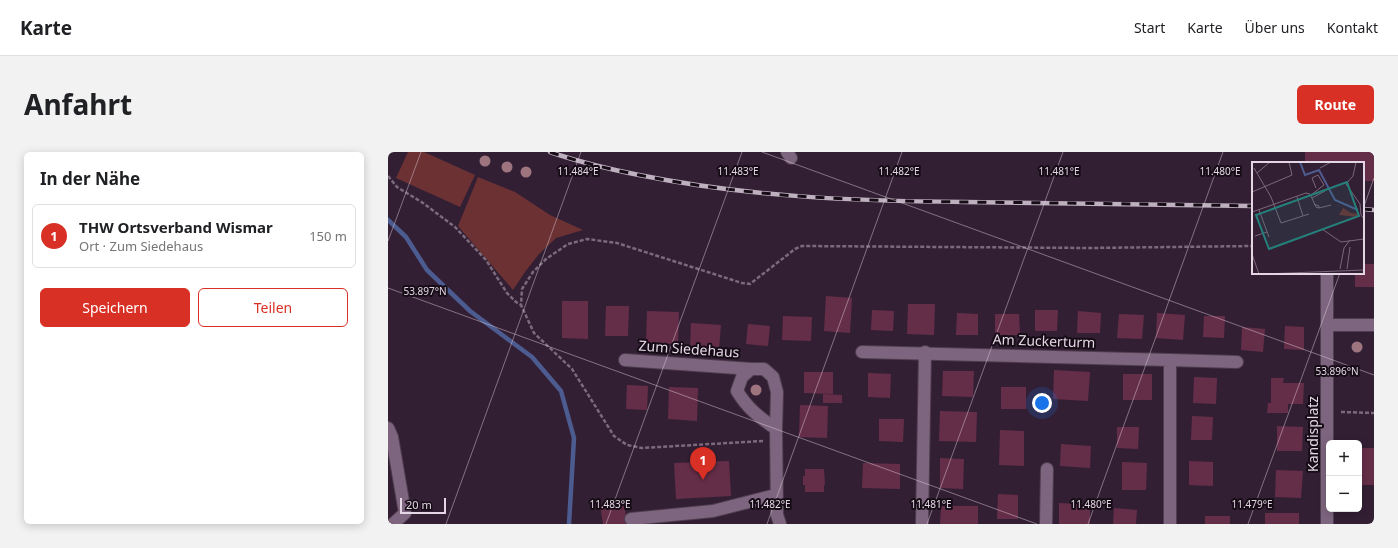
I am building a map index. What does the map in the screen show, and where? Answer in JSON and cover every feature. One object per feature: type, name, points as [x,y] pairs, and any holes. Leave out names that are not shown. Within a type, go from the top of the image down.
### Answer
[{"type":"street","name":"Kandisplatz","points":[[1327,274],[1328,524]]},
{"type":"street","points":[[1328,325],[1374,324]]},
{"type":"street","name":"Am Zuckerturm","points":[[862,352],[925,352],[1237,362]]},
{"type":"street","points":[[922,524],[925,352]]},
{"type":"street","name":"Zum Siedehaus","points":[[625,360],[764,369],[773,377],[777,392],[776,495],[777,515],[780,524]]},
{"type":"street","points":[[1170,360],[1170,524]]},
{"type":"street","name":"Zum Siedehaus","points":[[751,369],[742,377],[737,391],[746,405],[776,434]]},
{"type":"street","points":[[388,428],[392,437],[405,513],[393,524]]},
{"type":"street","points":[[1046,524],[1047,469]]},
{"type":"street","points":[[631,519],[713,511],[776,495]]},
{"type":"path","points":[[388,176],[397,187],[423,203],[455,227],[486,260],[507,293],[520,304],[534,333],[572,369],[614,436],[627,446],[642,448],[776,434]]},
{"type":"path","points":[[520,304],[522,289],[533,272],[546,259],[568,244],[587,239],[616,243],[742,283],[750,284],[795,249],[802,246],[1089,248],[1252,246]]},
{"type":"path","points":[[1328,412],[1374,413]]},
{"type":"shaded area","points":[[408,152],[424,152],[475,175],[460,207],[396,178]]},
{"type":"shaded area","points":[[478,177],[515,192],[550,215],[583,230],[556,238],[539,254],[513,290],[458,226]]},
{"type":"building","points":[[1305,152],[1374,152],[1374,181],[1364,181],[1364,162],[1305,162]]},
{"type":"building","points":[[1364,264],[1374,264],[1374,287],[1355,287],[1355,274],[1364,274]]},
{"type":"building","points":[[826,296],[852,298],[850,333],[824,331]]},
{"type":"building","points":[[562,301],[588,301],[588,339],[562,338]]},
{"type":"building","points":[[908,304],[935,304],[934,335],[907,334]]},
{"type":"building","points":[[606,306],[629,306],[628,336],[605,336]]},
{"type":"building","points":[[872,310],[894,311],[893,331],[871,330]]},
{"type":"building","points":[[1035,310],[1058,310],[1057,331],[1035,331]]},
{"type":"building","points":[[647,311],[679,312],[678,344],[646,343]]},
{"type":"building","points":[[1078,311],[1101,313],[1100,333],[1077,333]]},
{"type":"building","points":[[957,313],[978,314],[978,335],[956,335]]},
{"type":"building","points":[[1157,313],[1185,315],[1183,340],[1156,338]]},
{"type":"building","points":[[995,314],[1019,314],[1020,335],[995,335]]},
{"type":"building","points":[[1119,314],[1144,315],[1142,339],[1117,338]]},
{"type":"building","points":[[783,316],[812,317],[811,341],[782,340]]},
{"type":"building","points":[[1204,316],[1225,316],[1224,338],[1203,337]]},
{"type":"building","points":[[691,323],[721,325],[719,349],[690,348]]},
{"type":"building","points":[[748,324],[770,326],[768,346],[746,344]]},
{"type":"building","points":[[1285,326],[1304,327],[1304,350],[1284,349]]},
{"type":"building","points":[[1242,327],[1265,329],[1263,352],[1241,350]]},
{"type":"building","points":[[1054,370],[1090,372],[1088,401],[1053,399]]},
{"type":"building","points":[[943,371],[974,371],[973,397],[942,396]]},
{"type":"building","points":[[804,372],[833,372],[833,394],[804,393]]},
{"type":"building","points":[[868,373],[891,374],[890,398],[868,397]]},
{"type":"building","points":[[1123,374],[1152,374],[1152,400],[1123,400]]},
{"type":"building","points":[[1194,377],[1217,378],[1216,404],[1193,403]]},
{"type":"building","points":[[1271,378],[1284,378],[1283,383],[1304,383],[1303,404],[1288,404],[1288,413],[1267,413],[1268,403],[1271,403]]},
{"type":"building","points":[[627,385],[648,386],[647,410],[626,409]]},
{"type":"building","points":[[669,387],[698,388],[697,421],[668,419]]},
{"type":"building","points":[[1001,387],[1026,387],[1026,409],[1001,409]]},
{"type":"building","points":[[823,394],[842,395],[842,403],[823,403]]},
{"type":"building","points":[[800,405],[828,406],[827,438],[799,437]]},
{"type":"building","points":[[940,411],[977,412],[976,442],[939,441]]},
{"type":"building","points":[[1192,416],[1213,417],[1212,440],[1191,440]]},
{"type":"building","points":[[879,419],[904,419],[903,442],[879,441]]},
{"type":"building","points":[[1277,426],[1303,427],[1302,451],[1277,451]]},
{"type":"building","points":[[1117,427],[1139,427],[1138,449],[1117,448]]},
{"type":"building","points":[[1000,430],[1024,431],[1024,466],[999,465]]},
{"type":"building","points":[[1061,444],[1091,446],[1090,468],[1060,466]]},
{"type":"building","points":[[1362,448],[1374,448],[1374,485],[1362,485]]},
{"type":"building","points":[[940,458],[964,459],[963,489],[940,488]]},
{"type":"building","points":[[729,461],[731,496],[676,499],[674,463]]},
{"type":"building","points":[[1189,461],[1213,462],[1213,486],[1189,485]]},
{"type":"building","points":[[1122,462],[1147,463],[1146,490],[1122,490]]},
{"type":"building","points":[[863,463],[900,464],[900,489],[862,488]]},
{"type":"building","points":[[805,469],[824,469],[824,492],[805,492],[803,476],[805,476]]},
{"type":"building","points":[[1276,470],[1303,471],[1301,498],[1275,497]]},
{"type":"building","points":[[998,494],[1018,495],[1018,519],[997,519]]},
{"type":"building","points":[[624,502],[627,524],[603,524],[600,505]]},
{"type":"building","points":[[1059,503],[1079,504],[1079,508],[1090,509],[1090,524],[1059,524]]},
{"type":"building","points":[[941,506],[978,506],[978,524],[940,524]]},
{"type":"building","points":[[1114,508],[1137,510],[1136,524],[1113,524]]},
{"type":"building","points":[[1265,513],[1299,513],[1299,524],[1265,524]]},
{"type":"building","points":[[1205,516],[1230,516],[1230,524],[1205,524]]},
{"type":"waterway","points":[[388,220],[406,237],[427,270],[470,311],[532,357],[561,391],[574,438],[569,524]]},
{"type":"railway","points":[[550,152],[605,168],[639,175],[761,193],[842,199],[1252,206]]},
{"type":"railway","points":[[1364,209],[1374,210]]},
{"type":"place","name":"THW Ortsverband Wismar","points":[[703,480]]}]
